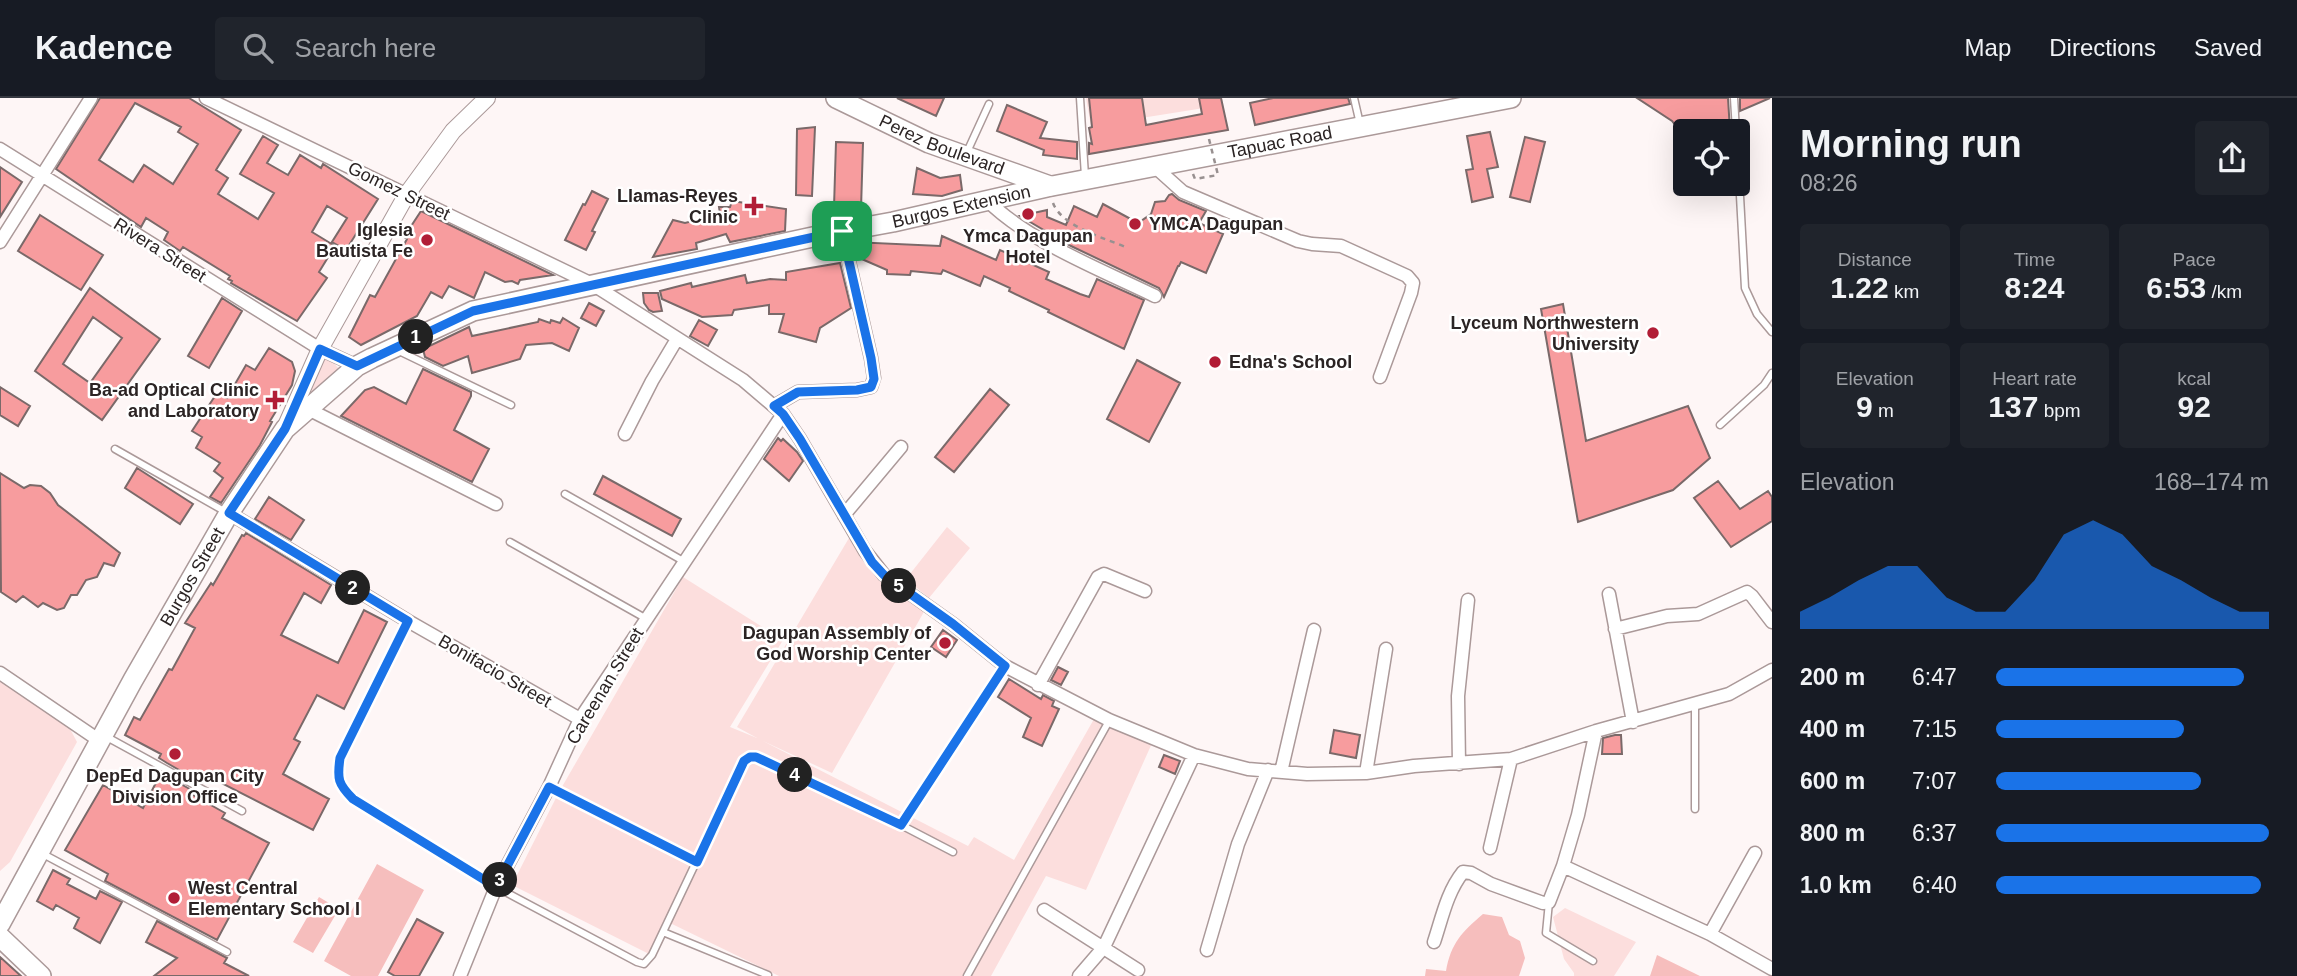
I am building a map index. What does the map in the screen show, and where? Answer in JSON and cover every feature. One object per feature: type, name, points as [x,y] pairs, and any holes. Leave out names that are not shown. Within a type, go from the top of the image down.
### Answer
[{"type":"main road","name":"Perez Boulevard","points":[[835,98],[929,143],[1049,186]]},
{"type":"main road","name":"Tapuac Road","points":[[1049,186],[1483,101],[1511,98]]},
{"type":"main road","name":"Burgos Extension","points":[[285,429],[357,366],[473,311],[1049,186]]},
{"type":"main road","name":"Burgos Street","points":[[0,924],[196,567],[285,429]]},
{"type":"main road","points":[[0,937],[41,976]]},
{"type":"street","points":[[0,243],[91,98]]},
{"type":"street","name":"Gomez Street","points":[[206,98],[592,284],[743,380],[779,410],[872,562],[884,575],[953,624],[1005,666],[1109,720],[1194,755],[1248,769],[1366,773],[1414,766],[1511,759],[1596,731],[1729,694],[1772,670]]},
{"type":"street","name":"Burgos Street","points":[[285,429],[320,349],[407,194],[453,131],[487,98]]},
{"type":"street","name":"Rivera Street","points":[[0,149],[320,349],[357,366]]},
{"type":"street","points":[[1154,166],[1183,192],[1213,206],[1298,241],[1341,246],[1408,276],[1413,283],[1411,293],[1380,377]]},
{"type":"street","points":[[987,201],[1031,234],[1155,296]]},
{"type":"street","points":[[779,410],[798,392],[857,390],[871,387],[874,379],[842,231]]},
{"type":"street","points":[[625,435],[677,339]]},
{"type":"street","points":[[308,409],[496,504]]},
{"type":"street","name":"Careenan Street","points":[[460,976],[496,887],[549,787],[580,719],[685,562],[779,410]]},
{"type":"street","points":[[844,515],[901,447]]},
{"type":"street","name":"Bonifacio Street","points":[[229,513],[408,621],[580,719]]},
{"type":"street","points":[[1038,685],[1098,577],[1104,574],[1145,591]]},
{"type":"street","points":[[1615,629],[1667,616],[1698,614],[1747,592],[1772,622]]},
{"type":"street","points":[[1609,594],[1633,722]]},
{"type":"street","points":[[1459,764],[1458,696],[1468,600]]},
{"type":"street","points":[[1207,950],[1238,844],[1275,771],[1314,630]]},
{"type":"street","points":[[1366,773],[1386,649]]},
{"type":"street","points":[[0,673],[102,738]]},
{"type":"street","points":[[1434,942],[1447,900],[1463,873],[1471,873],[1491,884],[1543,903],[1549,902],[1578,815],[1596,731]]},
{"type":"street","points":[[1079,976],[1104,947],[1194,755]]},
{"type":"street","points":[[1490,848],[1511,759]]},
{"type":"street","points":[[1710,934],[1755,853]]},
{"type":"street","points":[[1563,866],[1710,934],[1772,970]]},
{"type":"street","points":[[1044,910],[1138,970]]},
{"type":"lane","points":[[1080,98],[1085,179]]},
{"type":"lane","points":[[1354,98],[1361,126]]},
{"type":"lane","points":[[1734,98],[1735,119]]},
{"type":"lane","points":[[965,157],[989,104]]},
{"type":"lane","points":[[1740,196],[1745,288],[1757,314],[1772,332]]},
{"type":"lane","points":[[392,348],[511,405]]},
{"type":"lane","points":[[1720,425],[1763,385],[1772,373]]},
{"type":"lane","points":[[115,449],[229,513]]},
{"type":"lane","points":[[565,494],[685,562]]},
{"type":"lane","points":[[510,542],[646,618]]},
{"type":"lane","points":[[408,621],[340,758],[337,776],[344,790],[353,799],[496,887],[644,964],[648,962],[663,932],[744,761],[750,757],[756,757],[953,852]]},
{"type":"lane","points":[[901,825],[1005,666]]},
{"type":"lane","points":[[1695,704],[1695,809]]},
{"type":"lane","points":[[967,976],[1109,720]]},
{"type":"lane","points":[[102,738],[242,811]]},
{"type":"lane","points":[[549,787],[697,862]]},
{"type":"lane","points":[[39,852],[227,952]]},
{"type":"lane","points":[[1549,902],[1546,933],[1592,961]]},
{"type":"lane","points":[[663,932],[768,975]]},
{"type":"path","points":[[1195,179],[1218,175],[1209,139]]},
{"type":"path","points":[[1049,186],[1057,213],[1069,223],[1128,248]]},
{"type":"shaded area","points":[[1086,98],[1222,98],[1223,105],[1091,126]]},
{"type":"shaded area","points":[[325,359],[332,361],[340,370],[311,394],[310,392]]},
{"type":"shaded area","points":[[947,527],[970,548],[929,598],[906,579]]},
{"type":"shaded area","points":[[849,538],[882,577],[925,610],[832,773],[763,741],[968,846],[974,837],[1014,860],[1094,719],[1153,741],[1086,890],[1046,876],[991,976],[779,976],[670,923],[651,955],[512,885],[559,792],[683,577],[783,640],[730,727],[757,738],[737,727]]},
{"type":"shaded area","points":[[0,679],[68,725],[77,742],[10,862],[0,871]]},
{"type":"shaded area","points":[[377,864],[424,890],[378,976],[351,976],[324,961]]},
{"type":"shaded area","points":[[319,897],[339,909],[313,953],[293,942]]},
{"type":"shaded area","points":[[1565,908],[1636,942],[1614,976],[1574,976],[1564,959],[1553,917]]},
{"type":"shaded area","points":[[1483,914],[1502,917],[1509,935],[1520,941],[1525,958],[1519,976],[1425,976],[1426,969],[1446,971],[1458,939]]},
{"type":"shaded area","points":[[1657,955],[1700,976],[1650,976]]},
{"type":"building","points":[[100,98],[189,98],[241,130],[216,170],[228,178],[218,194],[258,219],[274,193],[240,174],[263,136],[278,145],[267,163],[288,175],[300,155],[321,168],[323,164],[378,199],[346,250],[332,242],[347,218],[327,206],[312,232],[335,246],[319,272],[327,278],[297,321],[231,283],[228,279],[230,276],[183,247],[180,251],[164,240],[168,232],[146,218],[141,227],[56,169]],"holes":[[[135,103],[181,127],[178,132],[198,144],[173,184],[144,165],[133,182],[99,160]]]},
{"type":"building","points":[[897,98],[944,98],[936,116]]},
{"type":"building","points":[[1089,98],[1142,98],[1146,125],[1202,114],[1199,98],[1221,98],[1228,130],[1089,154],[1089,143],[1092,144],[1089,128],[1092,127]]},
{"type":"building","points":[[1273,98],[1348,98],[1350,104],[1255,125],[1250,103]]},
{"type":"building","points":[[1637,98],[1728,98],[1729,119],[1672,121]]},
{"type":"building","points":[[1740,98],[1770,98],[1740,111]]},
{"type":"building","points":[[1007,105],[1047,122],[1040,138],[1077,142],[1077,159],[1043,155],[1044,150],[997,131]]},
{"type":"building","points":[[815,127],[812,196],[796,195],[797,129]]},
{"type":"building","points":[[1490,132],[1498,167],[1487,169],[1493,197],[1472,202],[1466,170],[1473,169],[1467,136]]},
{"type":"building","points":[[1525,137],[1545,142],[1530,202],[1510,197]]},
{"type":"building","points":[[836,142],[863,143],[861,209],[834,207]]},
{"type":"building","points":[[0,167],[22,182],[0,217]]},
{"type":"building","points":[[917,168],[940,178],[960,175],[962,190],[942,196],[913,194]]},
{"type":"building","points":[[592,191],[608,199],[586,250],[565,240]]},
{"type":"building","points":[[1172,194],[1179,200],[1206,211],[1199,223],[1223,234],[1206,273],[1181,262],[1164,297],[1159,288],[1071,246],[1020,216],[1047,210],[1047,217],[1066,225],[1074,206],[1097,217],[1103,204],[1138,223],[1151,214],[1155,202],[1165,201]]},
{"type":"building","points":[[732,201],[786,209],[785,231],[730,242],[726,234],[696,243],[697,249],[653,257],[673,220],[685,223],[720,214],[719,207],[730,207]]},
{"type":"building","points":[[421,211],[553,275],[520,280],[518,284],[505,282],[485,272],[474,298],[449,286],[442,298],[431,292],[417,316],[361,345],[349,337],[370,295],[375,297],[407,239],[404,237]]},
{"type":"building","points":[[40,215],[103,255],[81,290],[18,251]]},
{"type":"building","points":[[942,236],[996,260],[1000,250],[1049,272],[1046,279],[1089,297],[1097,279],[1144,300],[1124,349],[1048,312],[1049,310],[1009,291],[1010,288],[984,276],[980,286],[943,270],[941,274],[911,271],[910,275],[887,274],[887,270],[857,257],[853,242],[940,246]]},
{"type":"building","points":[[840,263],[851,308],[820,328],[816,342],[779,332],[784,314],[769,314],[769,305],[734,310],[732,315],[702,317],[662,299],[660,291],[691,283],[692,287],[745,275],[747,283],[770,279],[786,280],[786,272]]},
{"type":"building","points":[[90,288],[160,339],[102,420],[35,371]],"holes":[[[93,317],[122,338],[90,383],[63,364]]]},
{"type":"building","points":[[643,293],[658,293],[662,311],[649,310],[644,303]]},
{"type":"building","points":[[222,298],[242,311],[209,368],[188,356]]},
{"type":"building","points":[[589,303],[604,311],[596,326],[581,318]]},
{"type":"building","points":[[1563,304],[1586,441],[1688,406],[1710,458],[1673,490],[1578,522],[1541,309]]},
{"type":"building","points":[[563,318],[579,328],[569,351],[552,343],[526,345],[520,359],[472,373],[468,356],[443,366],[425,357],[423,349],[469,327],[472,336],[538,322],[539,319],[560,323]]},
{"type":"building","points":[[699,320],[717,330],[708,346],[690,336]]},
{"type":"building","points":[[269,348],[292,362],[295,371],[292,385],[270,421],[272,422],[260,445],[221,503],[210,497],[223,478],[214,471],[220,463],[196,448],[202,437],[192,431],[217,393],[227,398],[246,365],[255,370]]},
{"type":"building","points":[[1137,360],[1180,383],[1149,442],[1107,419]]},
{"type":"building","points":[[423,369],[471,392],[454,430],[489,449],[472,482],[341,416],[365,390],[374,387],[406,404]]},
{"type":"building","points":[[0,387],[30,406],[18,426],[0,415]]},
{"type":"building","points":[[990,389],[1009,405],[954,472],[935,457]]},
{"type":"building","points":[[778,438],[781,441],[783,439],[803,461],[789,481],[764,459]]},
{"type":"building","points":[[137,468],[193,504],[180,524],[125,488]]},
{"type":"building","points":[[0,473],[24,488],[30,485],[41,486],[58,505],[120,553],[114,566],[104,563],[97,577],[86,580],[77,595],[71,595],[64,608],[57,610],[43,603],[38,607],[23,596],[16,602],[1,592]]},
{"type":"building","points":[[603,476],[681,519],[672,536],[594,494]]},
{"type":"building","points":[[1718,481],[1740,509],[1768,491],[1772,497],[1772,521],[1731,547],[1694,498]]},
{"type":"building","points":[[269,497],[304,520],[291,540],[255,519]]},
{"type":"building","points":[[246,533],[331,585],[321,603],[304,593],[281,635],[338,663],[364,610],[387,622],[344,709],[317,695],[294,739],[300,742],[283,774],[329,799],[313,830],[204,774],[200,782],[159,758],[161,754],[125,735],[134,717],[140,720],[169,669],[172,670],[195,628],[185,623],[211,583],[213,585],[242,535]]},
{"type":"building","points":[[943,630],[957,640],[946,657],[931,647]]},
{"type":"building","points":[[1058,667],[1068,672],[1061,685],[1051,680]]},
{"type":"building","points":[[1009,679],[1041,699],[1043,695],[1054,701],[1052,706],[1059,709],[1042,746],[1023,737],[1031,718],[998,697]]},
{"type":"building","points":[[1334,730],[1360,735],[1356,758],[1330,753]]},
{"type":"building","points":[[1621,735],[1622,754],[1602,754],[1603,738]]},
{"type":"building","points":[[1164,755],[1180,761],[1175,774],[1159,767]]},
{"type":"building","points":[[161,773],[225,813],[222,818],[269,843],[217,940],[105,881],[108,874],[65,850],[103,785],[143,808]]},
{"type":"building","points":[[53,870],[70,879],[67,884],[96,899],[100,891],[122,902],[100,943],[74,928],[79,918],[56,905],[53,910],[37,901]]},
{"type":"building","points":[[417,919],[443,933],[419,976],[395,976],[388,972]]},
{"type":"building","points":[[157,921],[227,958],[224,963],[249,976],[154,976],[177,958],[146,942]]},
{"type":"building","points":[[0,957],[21,976],[0,976]]},
{"type":"place","name":"Llamas-Reyes Clinic","points":[[754,206]]},
{"type":"place","name":"Ymca Dagupan Hotel","points":[[1028,214]]},
{"type":"place","name":"YMCA Dagupan","points":[[1135,224]]},
{"type":"place","name":"Iglesia Bautista Fe","points":[[427,240]]},
{"type":"place","name":"Lyceum Northwestern University","points":[[1653,333]]},
{"type":"place","name":"Edna's School","points":[[1215,362]]},
{"type":"place","name":"Ba-ad Optical Clinic and Laboratory","points":[[275,400]]},
{"type":"place","name":"Dagupan Assembly of God Worship Center","points":[[945,643]]},
{"type":"place","name":"DepEd Dagupan City Division Office","points":[[175,754]]},
{"type":"place","name":"West Central Elementary School I","points":[[174,898]]},
{"type":"route","points":[[842,231],[871,358],[874,379],[871,387],[798,392],[774,406],[783,414],[800,439],[872,562],[884,575],[953,624],[1005,666],[901,825],[756,757],[750,757],[744,761],[697,862],[549,787],[496,887],[353,799],[344,790],[337,776],[340,758],[408,621],[229,513],[285,429],[320,349],[357,366],[473,311],[842,231]]}]
